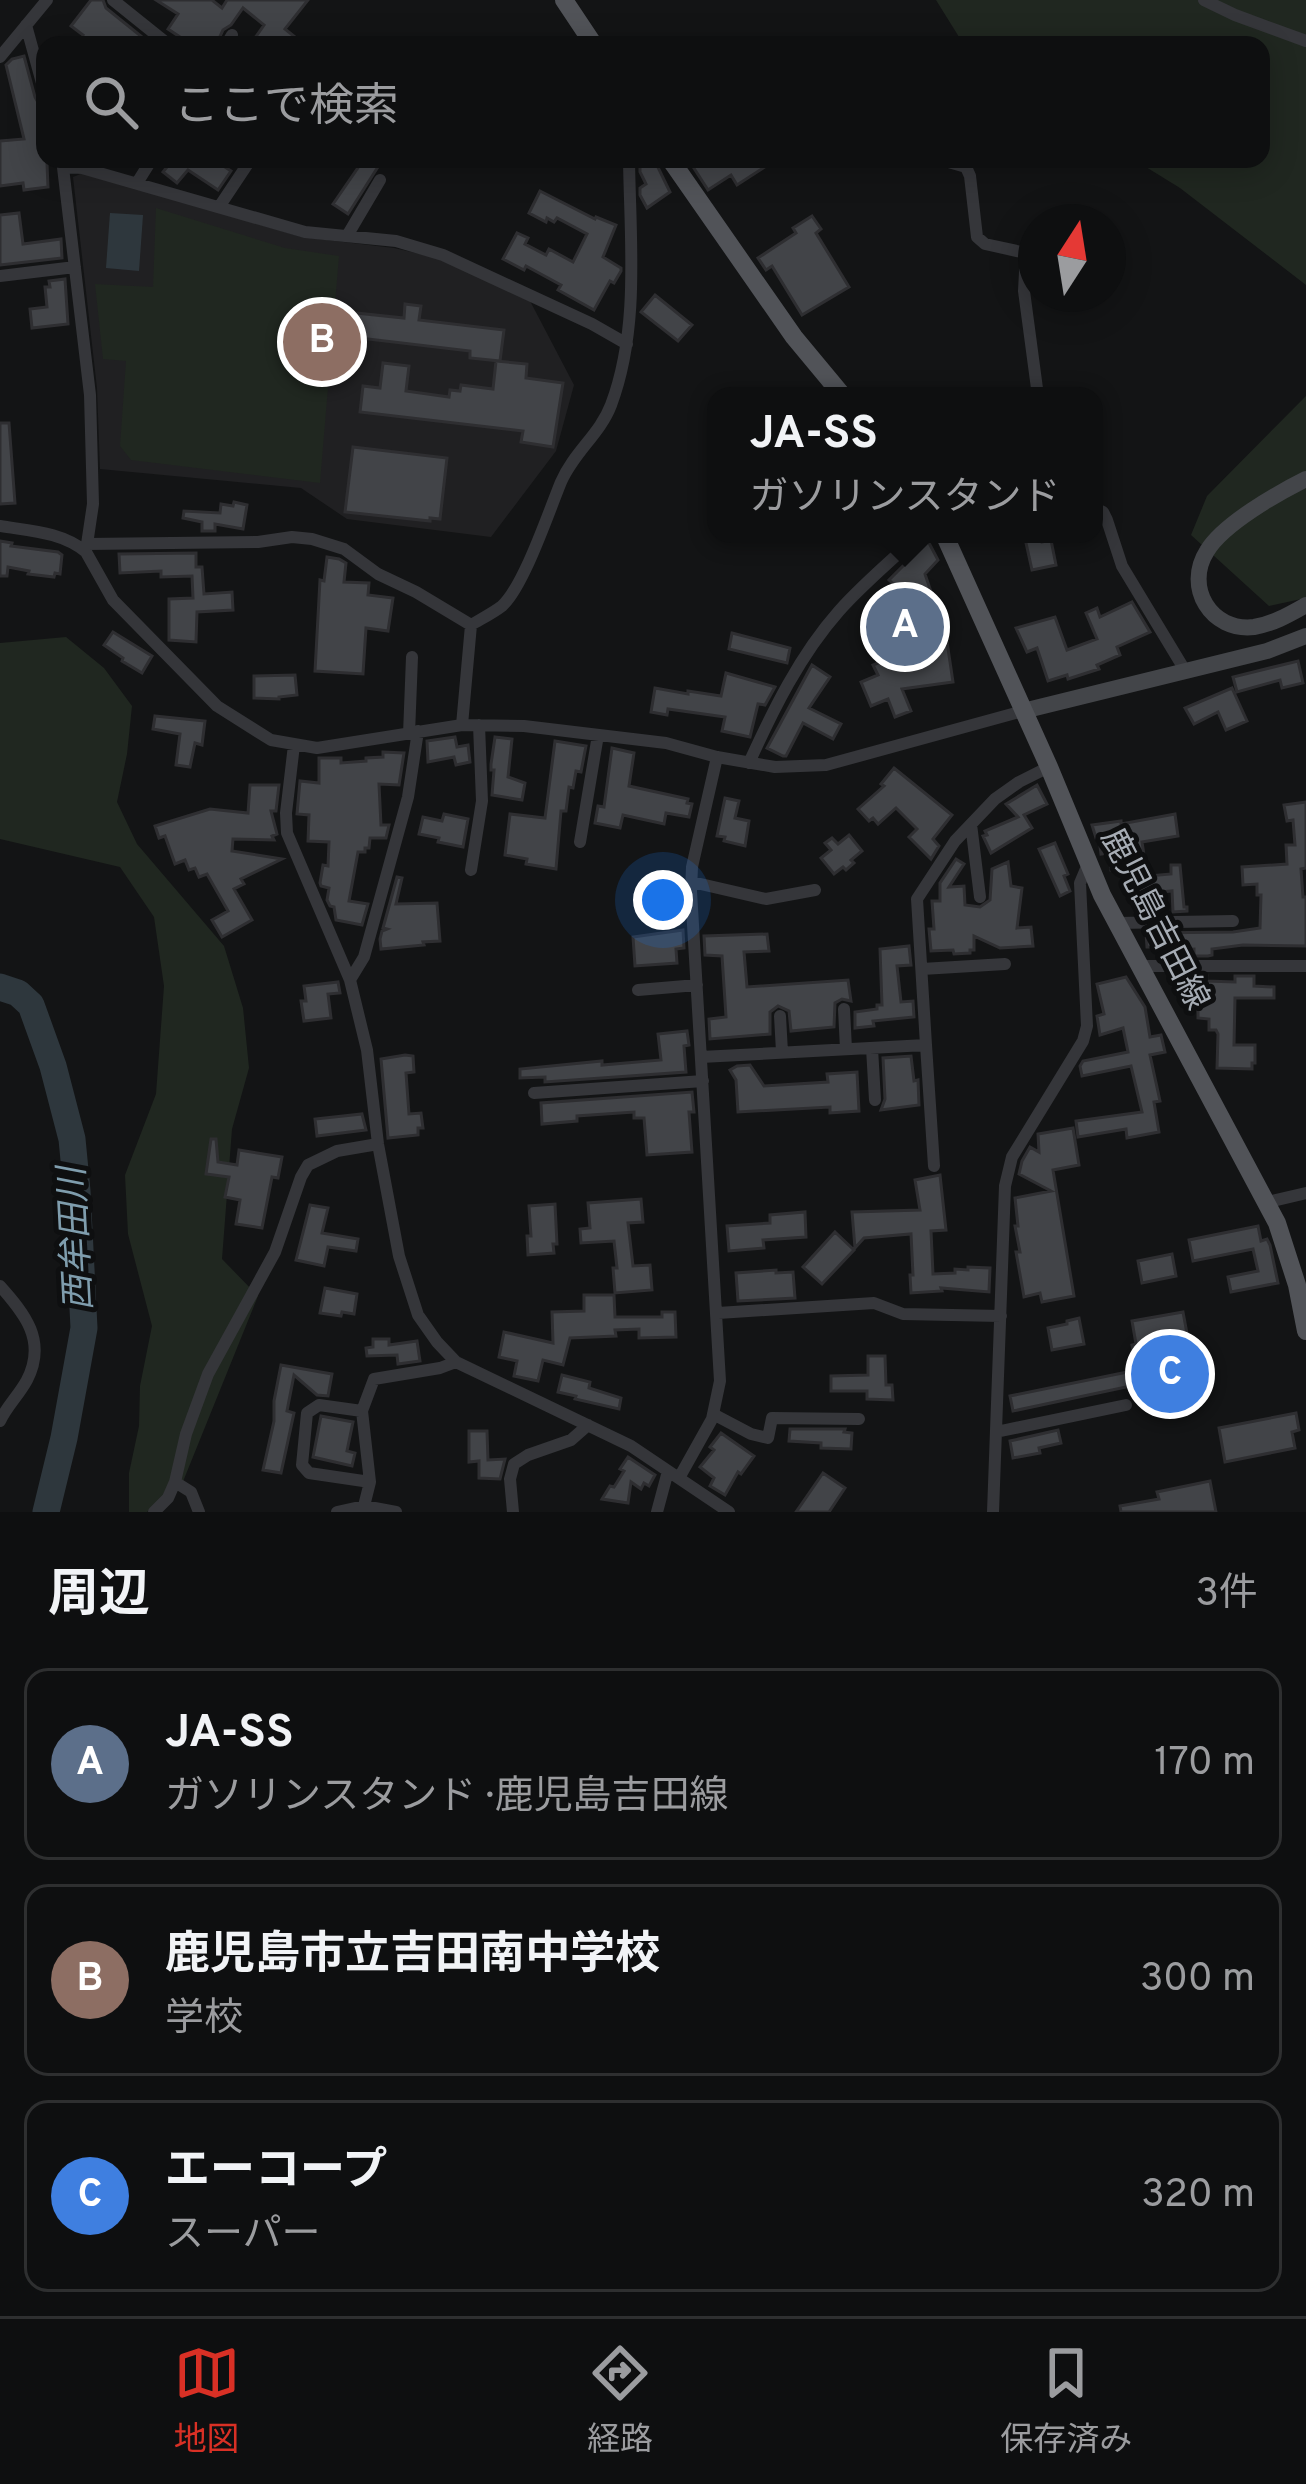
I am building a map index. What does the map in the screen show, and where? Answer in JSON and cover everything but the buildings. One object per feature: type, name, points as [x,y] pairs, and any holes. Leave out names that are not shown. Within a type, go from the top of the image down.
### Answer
[{"type":"main road","points":[[564,0],[588,36]]},
{"type":"main road","points":[[676,168],[794,338],[835,387]]},
{"type":"main road","name":"鹿児島吉田線","points":[[951,543],[1088,864],[1268,1202],[1287,1250],[1306,1331]]},
{"type":"street","points":[[0,57],[47,0]]},
{"type":"street","points":[[113,0],[158,36]]},
{"type":"street","points":[[1204,0],[1306,41]]},
{"type":"street","points":[[26,25],[36,61]]},
{"type":"street","points":[[64,168],[92,437],[93,504],[87,548],[113,600],[217,706],[271,740],[317,748],[479,725],[666,743],[775,767],[826,765],[1267,651],[1306,636]]},
{"type":"street","points":[[82,168],[304,232],[396,241],[443,255],[627,344]]},
{"type":"street","points":[[137,183],[146,168]]},
{"type":"street","points":[[219,207],[245,168]]},
{"type":"street","points":[[471,625],[505,604],[532,555],[575,454],[609,411],[630,329],[629,168]]},
{"type":"street","points":[[966,168],[977,237],[985,244],[1026,253],[1024,292],[1037,387]]},
{"type":"street","points":[[347,236],[380,180]]},
{"type":"street","points":[[0,276],[75,267]]},
{"type":"street","points":[[1306,479],[1255,508],[1210,545],[1198,575],[1204,605],[1227,625],[1273,622],[1306,604]]},
{"type":"street","points":[[1103,515],[1121,566],[1186,672]]},
{"type":"street","points":[[0,526],[54,535],[87,548],[312,539],[344,549],[378,574],[471,625]]},
{"type":"street","points":[[749,763],[770,717],[836,614],[911,543]]},
{"type":"street","points":[[461,725],[471,625]]},
{"type":"street","points":[[350,980],[364,957],[408,797],[412,657]]},
{"type":"street","points":[[471,869],[482,801],[479,725]]},
{"type":"street","points":[[580,842],[598,735]]},
{"type":"street","points":[[294,745],[287,833],[350,980],[367,1050],[399,1256],[418,1315],[456,1362],[631,1446],[729,1512]]},
{"type":"street","points":[[657,1512],[674,1474],[713,1414],[720,1381],[692,882],[717,757]]},
{"type":"street","points":[[934,1166],[917,899],[955,841],[995,799],[1049,767]]},
{"type":"street","points":[[971,824],[980,897]]},
{"type":"street","points":[[993,1512],[1005,1186],[1012,1157],[1083,1041],[1087,1026],[1079,883],[1088,864]]},
{"type":"street","points":[[692,882],[766,899],[815,890]]},
{"type":"street","points":[[1118,923],[1233,921]]},
{"type":"street","points":[[922,969],[1005,964]]},
{"type":"street","points":[[1139,966],[1306,966]]},
{"type":"street","points":[[638,990],[697,985]]},
{"type":"street","points":[[844,1010],[846,1049]]},
{"type":"street","points":[[780,1016],[782,1052]]},
{"type":"street","points":[[701,1057],[926,1045]]},
{"type":"street","points":[[872,1048],[875,1100]]},
{"type":"street","points":[[534,1093],[703,1081]]},
{"type":"street","points":[[154,1512],[168,1498],[208,1374],[275,1252],[308,1165],[337,1151],[378,1144]]},
{"type":"street","points":[[1268,1202],[1306,1193]]},
{"type":"street","points":[[0,1286],[29,1319],[34,1347],[29,1377],[0,1421]]},
{"type":"street","points":[[718,1313],[874,1304],[902,1314],[1001,1316]]},
{"type":"street","points":[[364,1506],[370,1482],[362,1411],[374,1379],[456,1362]]},
{"type":"street","points":[[362,1411],[319,1405],[307,1413],[302,1466],[309,1473],[370,1482]]},
{"type":"street","points":[[996,1432],[1126,1406]]},
{"type":"street","points":[[713,1414],[768,1438],[772,1418],[859,1419]]},
{"type":"street","points":[[513,1512],[510,1479],[514,1464],[571,1440],[588,1425]]},
{"type":"street","points":[[175,1482],[191,1492],[199,1512]]},
{"type":"street","points":[[338,1512],[364,1506],[396,1512]]},
{"type":"shaded area","points":[[936,0],[1306,0],[1306,285],[1148,168],[1270,168],[1270,36],[958,36]]},
{"type":"shaded area","points":[[83,173],[302,237],[438,258],[529,299],[574,385],[556,451],[491,537],[347,519],[301,488],[100,469],[97,388],[73,177]]},
{"type":"shaded area","points":[[156,208],[285,248],[339,256],[320,483],[131,460],[120,446],[126,361],[103,359],[95,284],[153,287]]},
{"type":"shaded area","points":[[110,213],[143,215],[139,271],[106,268]]},
{"type":"shaded area","points":[[1306,396],[1306,598],[1269,606],[1191,535],[1207,496]]},
{"type":"shaded area","points":[[66,637],[104,668],[132,706],[117,802],[137,844],[224,946],[243,1008],[249,1068],[232,1129],[222,1259],[258,1296],[182,1484],[147,1512],[129,1512],[129,1473],[152,1326],[128,1234],[125,1175],[156,1094],[164,986],[154,917],[120,867],[0,839],[0,643]]},
{"type":"waterway","name":"西牟田川","points":[[0,987],[18,993],[31,1005],[72,1139],[77,1191],[84,1328],[46,1512]]},
{"type":"place","name":"鹿児島市立吉田南中学校","points":[[322,342]]},
{"type":"place","name":"JA-SS","points":[[905,627]]},
{"type":"place","name":"エーコープ","points":[[1170,1374]]}]
